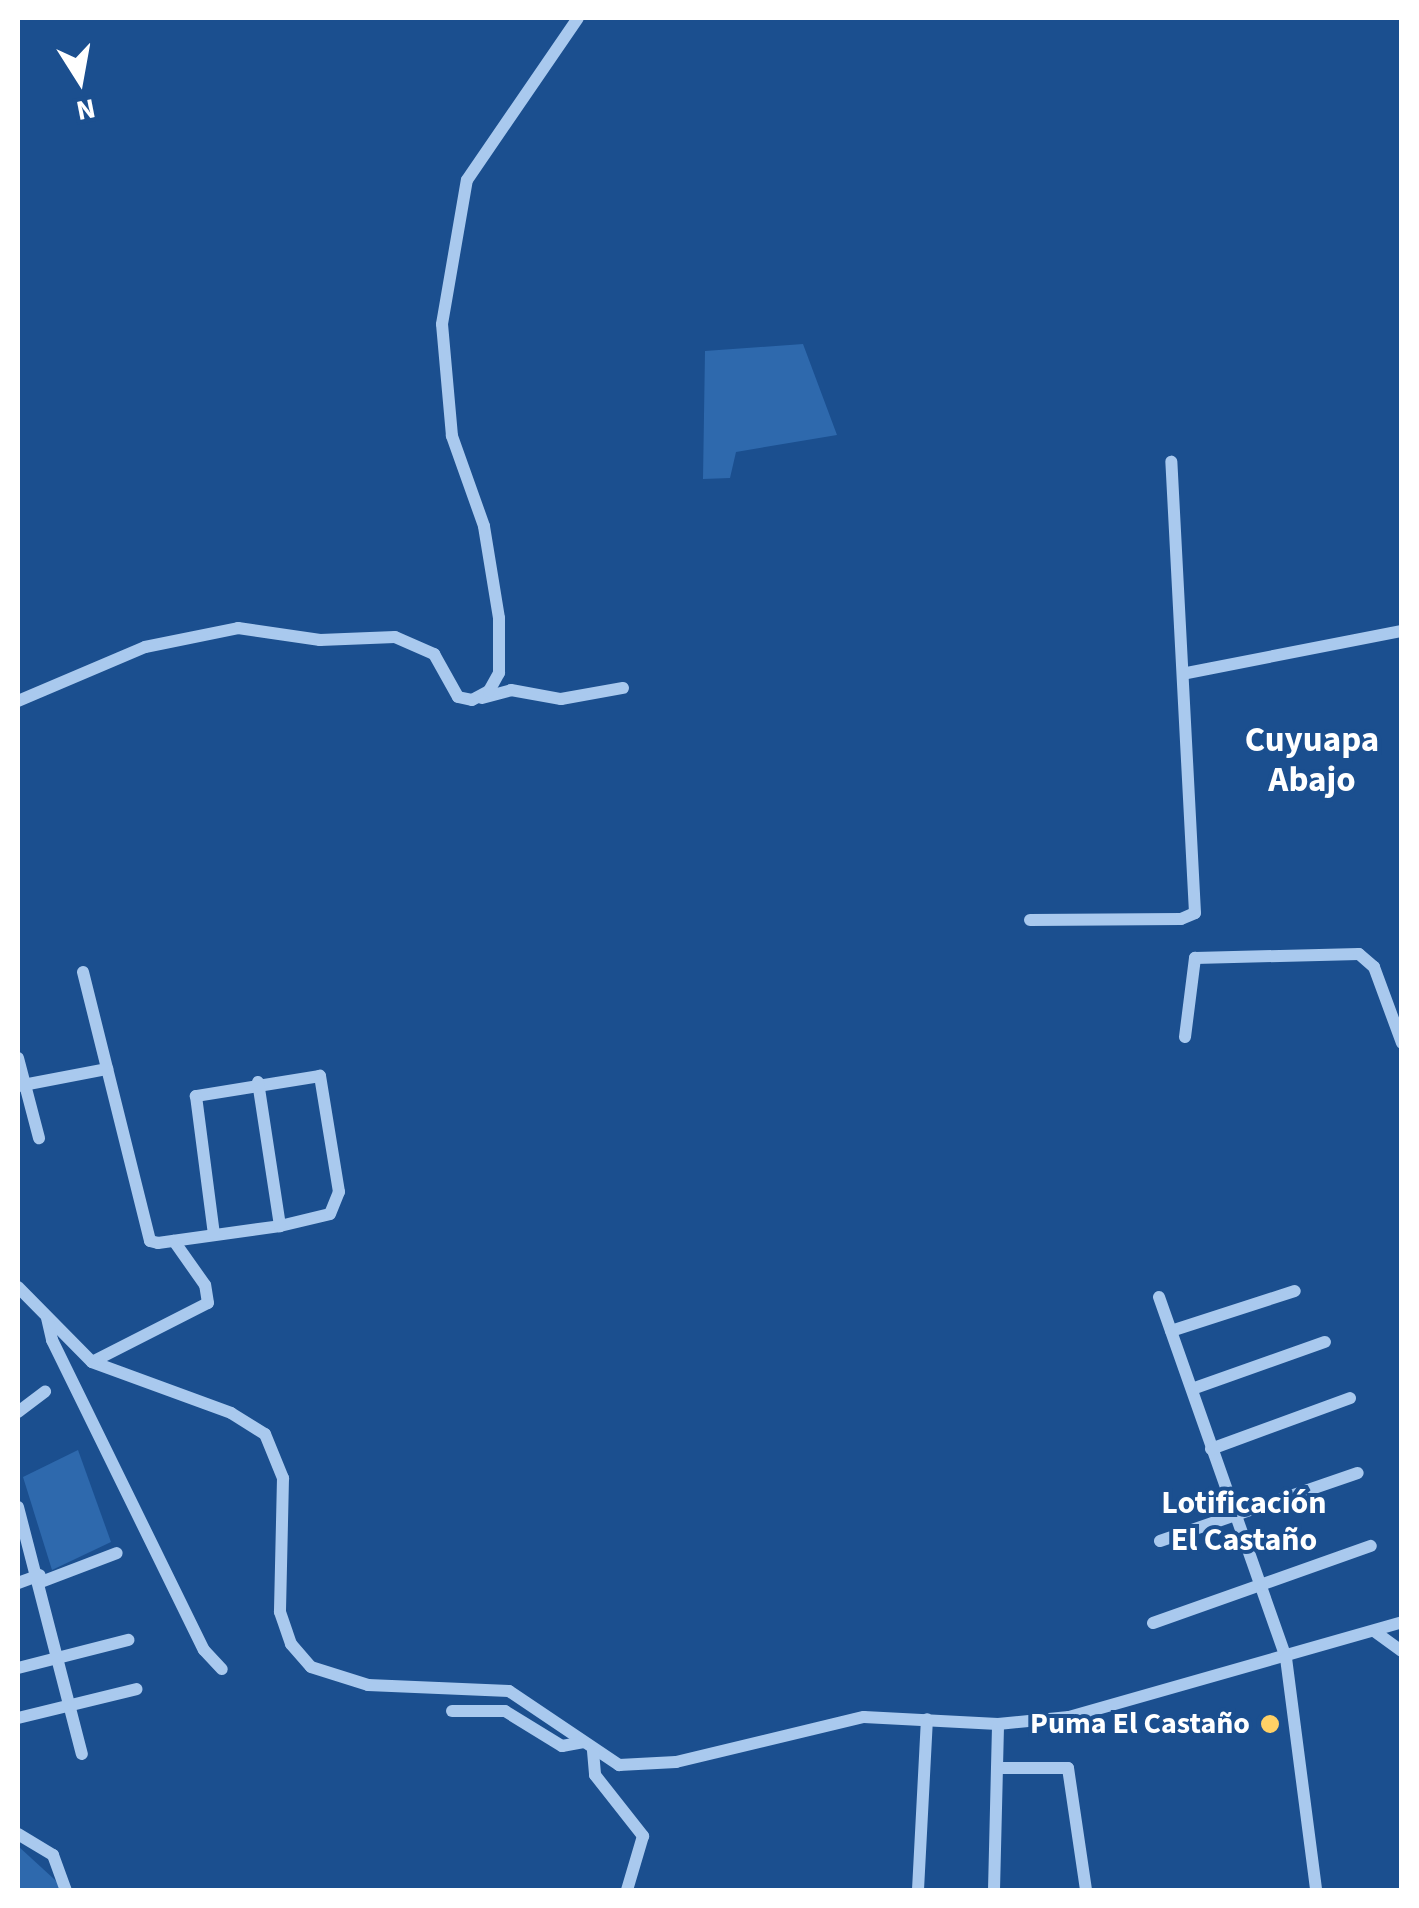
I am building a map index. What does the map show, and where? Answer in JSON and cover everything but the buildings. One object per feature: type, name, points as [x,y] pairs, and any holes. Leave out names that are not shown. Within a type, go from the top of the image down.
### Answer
[{"type":"street","points":[[479,698],[499,673],[499,618],[484,526],[452,436],[442,324],[467,180],[578,18]]},
{"type":"street","points":[[1030,920],[1195,914],[1187,673],[1171,462]]},
{"type":"street","points":[[18,701],[145,647],[238,628],[320,640],[395,636],[434,654],[458,697],[479,698],[512,690],[561,699],[623,688]]},
{"type":"street","points":[[1187,673],[1402,631]]},
{"type":"street","points":[[1185,1037],[1194,958],[1359,954],[1374,967],[1402,1043]]},
{"type":"street","points":[[83,972],[150,1241],[174,1241],[317,1219],[338,1204],[325,1086],[310,1075],[196,1096],[214,1234]]},
{"type":"street","points":[[18,1058],[21,1086],[39,1138]]},
{"type":"street","points":[[21,1086],[107,1068]]},
{"type":"street","points":[[258,1082],[280,1226]]},
{"type":"street","points":[[92,1362],[208,1303],[205,1285],[174,1241]]},
{"type":"street","points":[[18,1287],[92,1362],[241,1418],[274,1447],[283,1478],[280,1612],[290,1644],[311,1667],[368,1685],[509,1691],[619,1765],[653,1765],[836,1722],[928,1719],[998,1724],[1103,1709],[1402,1622]]},
{"type":"street","points":[[1172,1331],[1295,1291]]},
{"type":"street","points":[[1159,1297],[1286,1658],[1316,1890]]},
{"type":"street","points":[[47,1318],[52,1340],[204,1650],[222,1670]]},
{"type":"street","points":[[1192,1388],[1325,1342]]},
{"type":"street","points":[[18,1412],[46,1392]]},
{"type":"street","points":[[1210,1449],[1350,1398]]},
{"type":"street","points":[[1160,1541],[1358,1474]]},
{"type":"street","points":[[18,1507],[40,1579],[82,1754]]},
{"type":"street","points":[[1153,1623],[1371,1546]]},
{"type":"street","points":[[18,1584],[117,1553]]},
{"type":"street","points":[[1374,1631],[1402,1652]]},
{"type":"street","points":[[18,1668],[128,1640]]},
{"type":"street","points":[[18,1718],[137,1689]]},
{"type":"street","points":[[452,1710],[506,1711],[562,1746],[589,1747]]},
{"type":"street","points":[[918,1890],[928,1719]]},
{"type":"street","points":[[994,1890],[998,1724]]},
{"type":"street","points":[[589,1747],[595,1775],[643,1836],[627,1890]]},
{"type":"street","points":[[998,1768],[1068,1768],[1086,1890]]},
{"type":"street","points":[[18,1834],[52,1855],[66,1890]]},
{"type":"shaded area","points":[[803,344],[837,435],[736,452],[730,478],[703,479],[705,351]]},
{"type":"shaded area","points":[[78,1450],[111,1542],[52,1570],[23,1477]]},
{"type":"shaded area","points":[[18,1846],[66,1890],[18,1890]]},
{"type":"place","name":"Puma El Castaño","points":[[1270,1724]]},
{"type":"district","name":"Cuyuapa Abajo","points":[[1312,760]]},
{"type":"district","name":"Lotificación El Castaño","points":[[1244,1522]]}]
